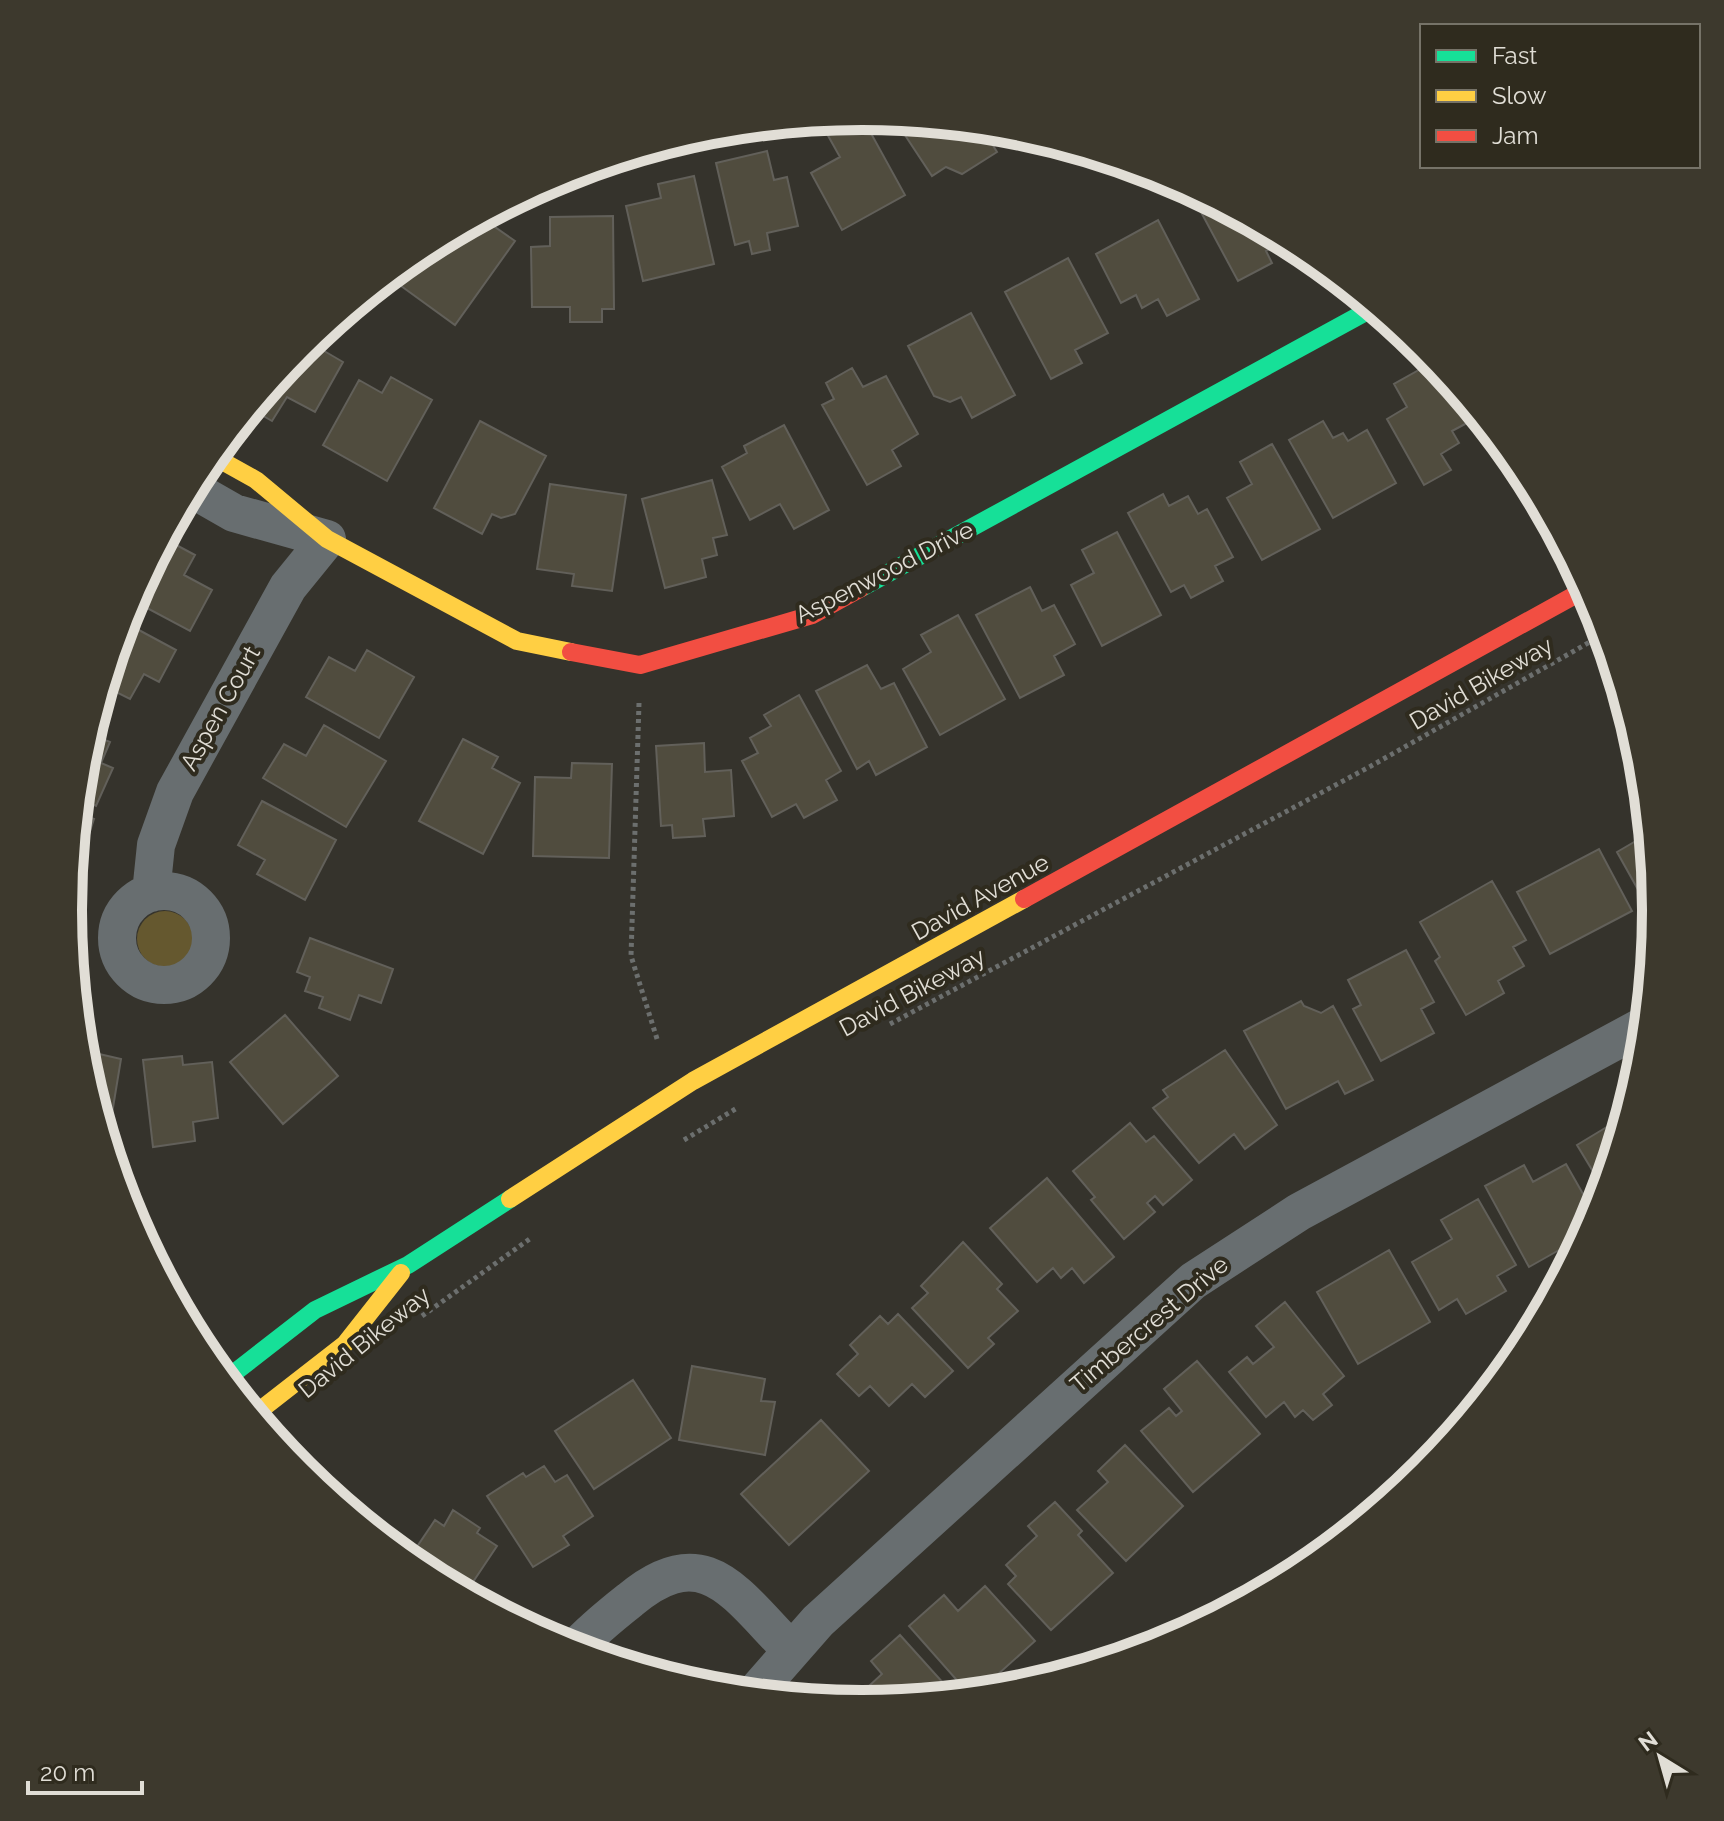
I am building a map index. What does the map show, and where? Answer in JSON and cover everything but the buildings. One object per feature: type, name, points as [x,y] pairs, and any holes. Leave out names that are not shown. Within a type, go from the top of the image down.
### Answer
[{"type":"main road","name":"Aspenwood Drive","points":[[224,462],[256,480],[327,539],[517,641],[640,665],[812,615],[1363,313]]},
{"type":"main road","name":"David Avenue","points":[[234,1373],[315,1310],[408,1265],[693,1081],[1575,595]]},
{"type":"main road","name":"David Avenue","points":[[262,1408],[345,1344],[408,1265]]},
{"type":"street","name":"Aspenwood Drive","points":[[202,495],[234,513],[327,539]]},
{"type":"street","name":"Aspen Court","points":[[151,893],[156,845],[175,792],[288,587],[327,539]]},
{"type":"street","name":"Timbercrest Drive","points":[[762,1684],[790,1649],[1193,1281],[1299,1212],[1632,1032]]},
{"type":"street","points":[[586,1639],[651,1583],[668,1573],[685,1571],[701,1573],[722,1583],[790,1649]]},
{"type":"path","name":"David Bikeway","points":[[884,1027],[1371,766],[1593,640]]},
{"type":"path","points":[[639,698],[631,956],[658,1042]]},
{"type":"path","points":[[676,1145],[748,1101]]},
{"type":"path","name":"David Bikeway","points":[[421,1317],[535,1236]]},
{"type":"shaded area","points":[[165,911],[185,919],[193,939],[185,959],[165,967],[145,959],[137,939],[145,919]]},
{"type":"traffic: fast","points":[[861,588],[1363,313]]},
{"type":"traffic: fast","points":[[234,1373],[315,1310],[408,1265],[510,1199]]},
{"type":"traffic: slow","points":[[224,462],[256,480],[327,539],[517,641],[571,652]]},
{"type":"traffic: slow","points":[[510,1199],[693,1081],[1024,899]]},
{"type":"traffic: slow","points":[[262,1408],[345,1344],[401,1273]]},
{"type":"traffic: jam","points":[[571,652],[640,665],[812,615],[861,588]]},
{"type":"traffic: jam","points":[[1024,899],[1575,595]]}]
